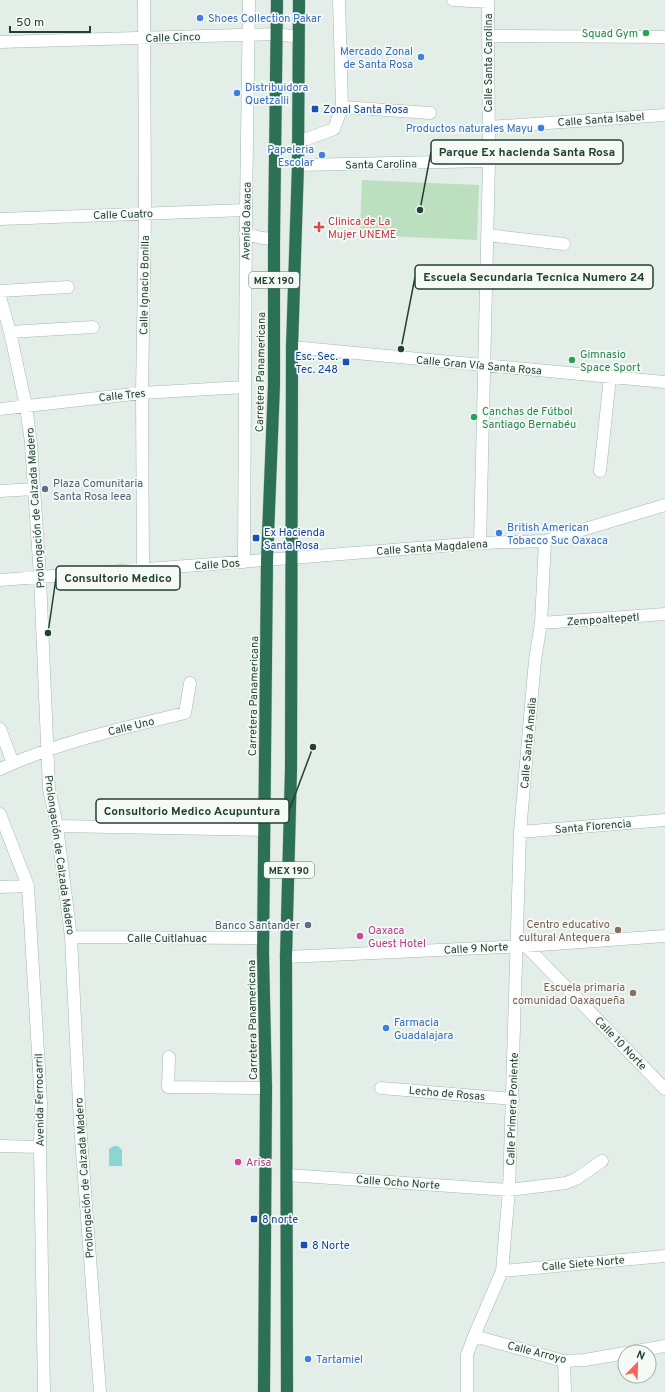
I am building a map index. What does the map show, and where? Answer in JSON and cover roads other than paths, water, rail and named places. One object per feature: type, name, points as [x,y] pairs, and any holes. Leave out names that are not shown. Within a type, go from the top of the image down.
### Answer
[{"type":"highway","name":"Carretera Panamericana","points":[[264,1392],[266,1088],[263,938],[264,830],[267,560],[274,385],[277,0]]},
{"type":"highway","name":"MEX 190","points":[[287,1392],[286,957],[291,770],[292,347],[298,165],[299,0]]},
{"type":"street","name":"Calle Ignacio Bonilla","points":[[143,569],[142,393],[145,214],[144,0]]},
{"type":"street","name":"Avenida Oaxaca","points":[[244,562],[245,234],[249,0]]},
{"type":"street","points":[[298,142],[334,129],[342,107],[339,0]]},
{"type":"street","name":"Calle Santa Carolina","points":[[453,0],[488,2],[489,161],[480,543]]},
{"type":"street","name":"Calle Cinco","points":[[0,42],[277,34],[298,37]]},
{"type":"street","points":[[488,36],[665,37]]},
{"type":"street","points":[[342,107],[430,113]]},
{"type":"street","name":"Calle Santa Isabel","points":[[489,127],[665,115]]},
{"type":"street","name":"Santa Carolina","points":[[298,165],[489,161]]},
{"type":"street","name":"Calle Cuatro","points":[[0,219],[246,210]]},
{"type":"street","points":[[245,234],[274,239]]},
{"type":"street","points":[[487,235],[564,244]]},
{"type":"street","points":[[0,291],[68,288]]},
{"type":"street","name":"Prolongación de Calzada Madero","points":[[0,296],[10,332],[26,406],[31,443],[40,577],[49,789],[57,826],[71,937],[80,1124],[100,1392]]},
{"type":"street","points":[[10,332],[93,326]]},
{"type":"street","name":"Calle Gran Vía Santa Rosa","points":[[292,347],[665,382]]},
{"type":"street","points":[[600,471],[610,377]]},
{"type":"street","name":"Calle Tres","points":[[0,409],[142,393],[244,387]]},
{"type":"street","points":[[0,490],[34,489]]},
{"type":"street","name":"Calle Santa Magdalena","points":[[267,560],[480,543],[545,540],[665,505]]},
{"type":"street","name":"Calle Santa Amalia","points":[[521,946],[520,832],[535,660],[541,623],[545,540]]},
{"type":"street","name":"Calle Dos","points":[[0,580],[267,560]]},
{"type":"street","name":"Zempoaltepetl","points":[[541,623],[665,614]]},
{"type":"street","name":"Calle Uno","points":[[48,749],[117,729],[186,713],[190,683]]},
{"type":"street","points":[[0,729],[13,763]]},
{"type":"street","points":[[0,769],[48,749]]},
{"type":"street","name":"Avenida Ferrocarril","points":[[0,814],[28,886],[41,1102],[40,1147],[44,1392]]},
{"type":"street","name":"Santa Florencia","points":[[520,832],[665,820]]},
{"type":"street","points":[[57,826],[264,830]]},
{"type":"street","points":[[0,887],[28,886]]},
{"type":"street","name":"Calle 9 Norte","points":[[286,957],[521,946],[665,936]]},
{"type":"street","name":"Calle Cuitlahuac","points":[[71,937],[263,938]]},
{"type":"street","name":"Calle 10 Norte","points":[[521,946],[665,1089]]},
{"type":"street","name":"Calle Primera Poniente","points":[[466,1392],[467,1355],[502,1271],[509,1190],[512,1099],[521,946]]},
{"type":"street","points":[[169,1057],[168,1087],[266,1088]]},
{"type":"street","name":"Lecho de Rosas","points":[[381,1088],[512,1099]]},
{"type":"street","points":[[0,1146],[40,1147]]},
{"type":"street","name":"Calle Ocho Norte","points":[[287,1175],[509,1190],[566,1183],[576,1179],[602,1161]]},
{"type":"street","name":"Calle Siete Norte","points":[[502,1271],[665,1256]]},
{"type":"street","name":"Calle Arroyo","points":[[474,1336],[564,1361],[585,1360],[617,1354]]},
{"type":"street","points":[[564,1361],[565,1392]]},
{"type":"water","points":[[114,1146],[118,1146],[122,1150],[122,1166],[109,1166],[109,1149]]},
{"type":"place","name":"Shoes Collection Pakar","points":[[200,18]]},
{"type":"place","name":"Squad Gym","points":[[646,33]]},
{"type":"place","name":"Mercado Zonal de Santa Rosa","points":[[421,57]]},
{"type":"place","name":"Distribuidora Quetzalli","points":[[237,93]]},
{"type":"place","name":"Zonal Santa Rosa","points":[[315,109]]},
{"type":"place","name":"Productos naturales Mayu","points":[[541,128]]},
{"type":"place","name":"Papeleria Escolar","points":[[322,155]]},
{"type":"place","name":"Parque Ex hacienda Santa Rosa","points":[[420,210]]},
{"type":"place","name":"Clinica de La Mujer UNEME","points":[[319,227]]},
{"type":"place","name":"Escuela Secundaria Tecnica Numero 24","points":[[401,349]]},
{"type":"place","name":"Gimnasio Space Sport","points":[[572,360]]},
{"type":"place","name":"Esc. Sec. Tec. 248","points":[[346,362]]},
{"type":"place","name":"Canchas de Fútbol Santiago Bernabéu","points":[[474,417]]},
{"type":"place","name":"Plaza Comunitaria Santa Rosa Ieea","points":[[45,489]]},
{"type":"place","name":"British American Tobacco Suc Oaxaca","points":[[499,533]]},
{"type":"place","name":"Ex Hacienda Santa Rosa","points":[[256,538]]},
{"type":"place","name":"Consultorio Medico","points":[[48,633]]},
{"type":"place","name":"Consultorio Medico Acupuntura","points":[[313,747]]},
{"type":"place","name":"Banco Santander","points":[[308,925]]},
{"type":"place","name":"Centro educativo cultural Antequera","points":[[618,930]]},
{"type":"place","name":"Oaxaca Guest Hotel","points":[[360,936]]},
{"type":"place","name":"Escuela primaria comunidad Oaxaqueña","points":[[633,993]]},
{"type":"place","name":"Farmacia Guadalajara","points":[[386,1028]]},
{"type":"place","name":"Arisa","points":[[238,1162]]},
{"type":"place","name":"8 norte","points":[[254,1219]]},
{"type":"place","name":"8 Norte","points":[[304,1245]]},
{"type":"place","name":"Tartamiel","points":[[308,1359]]}]
